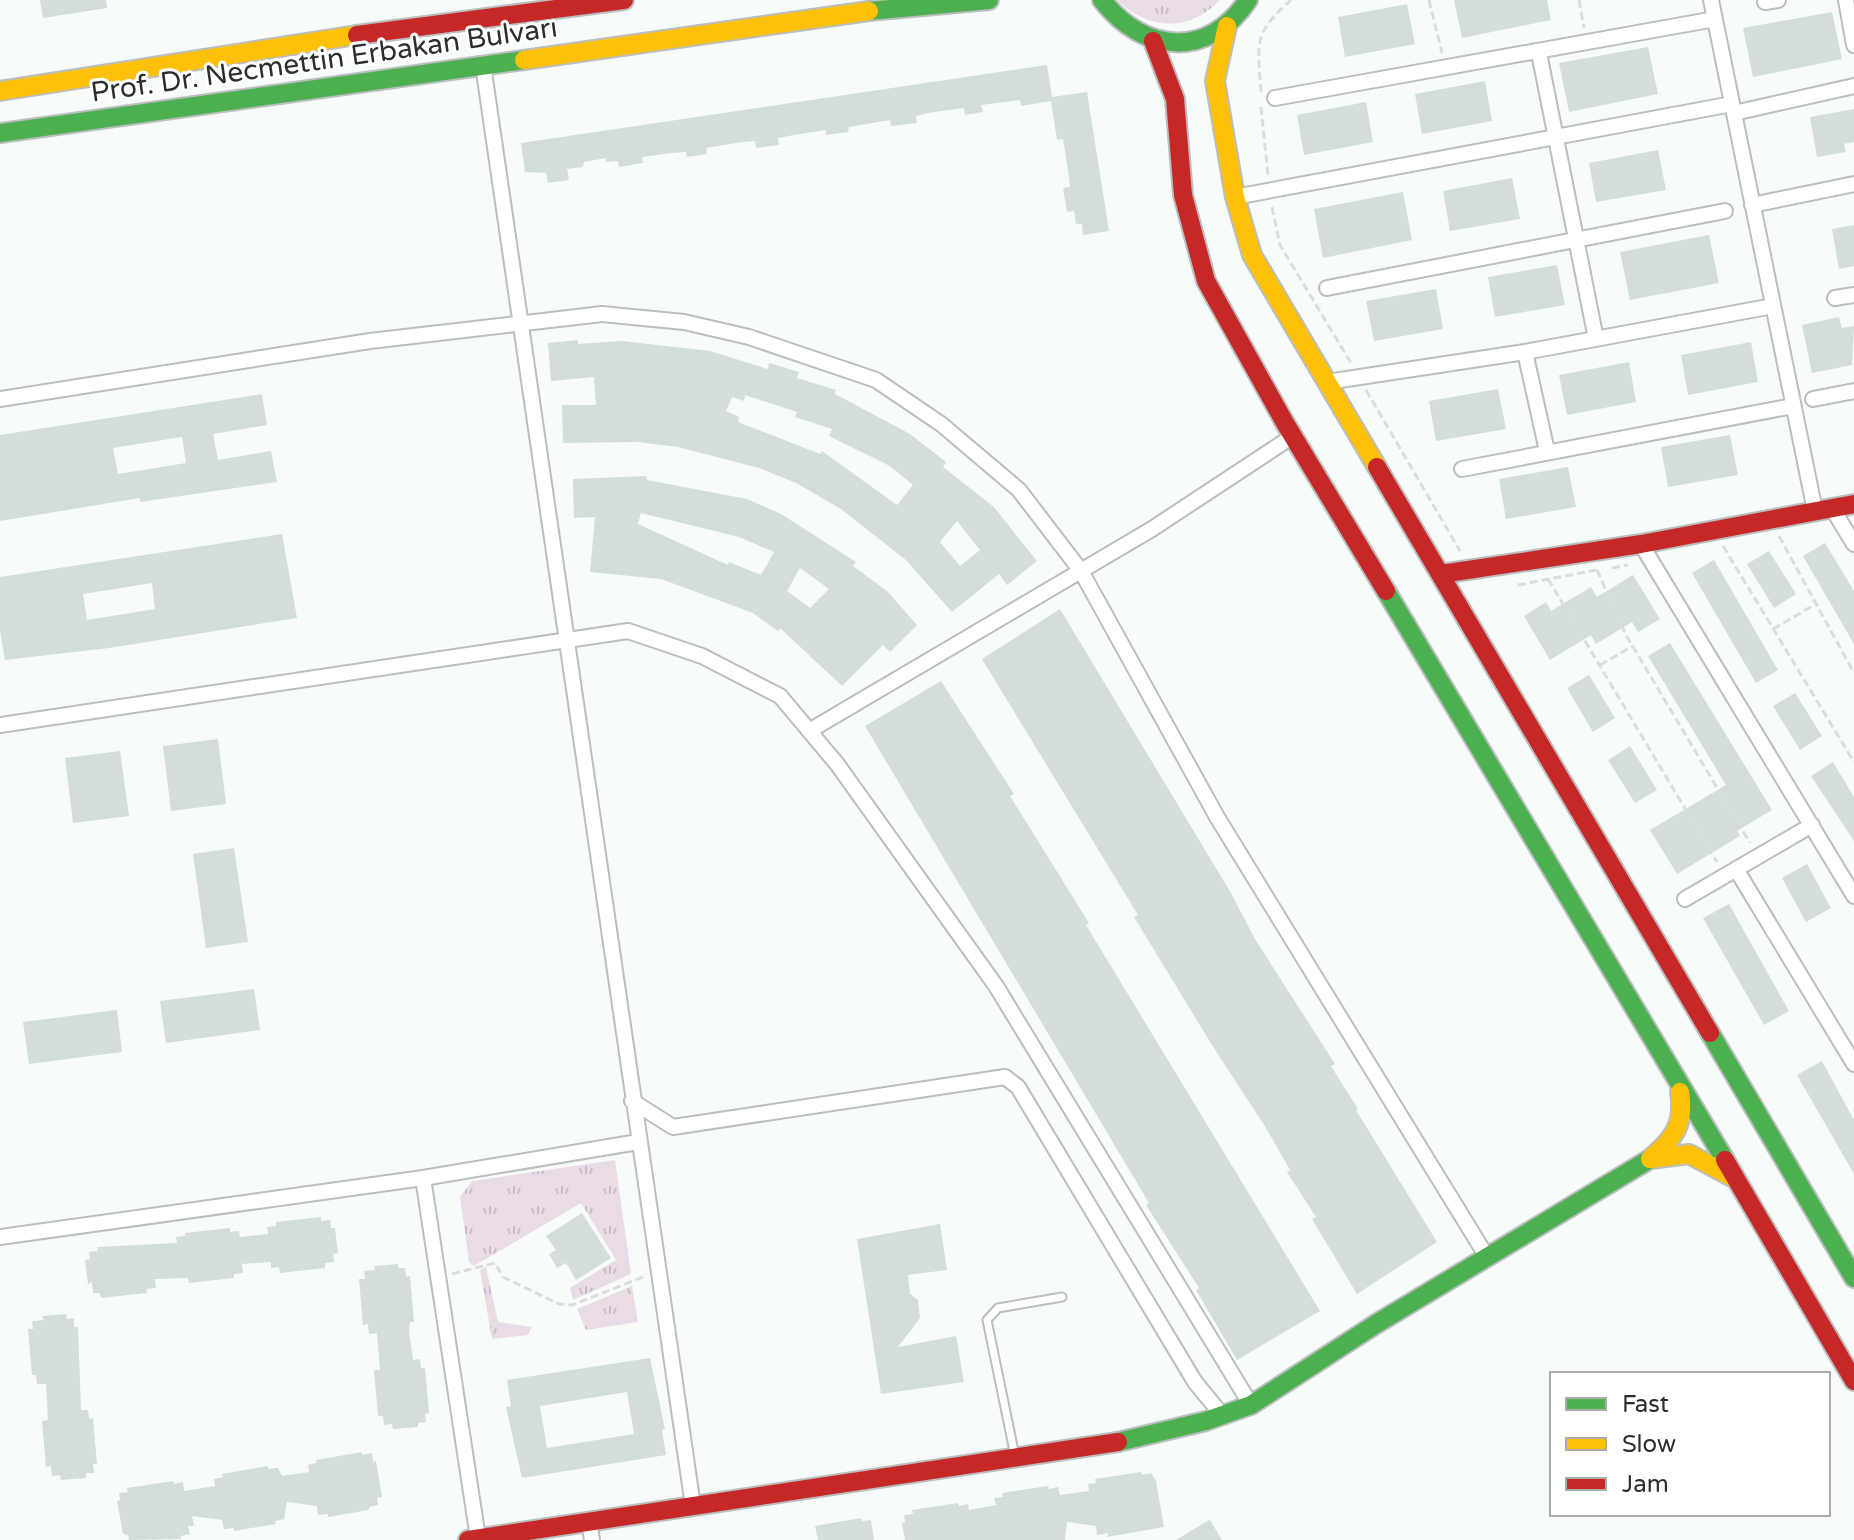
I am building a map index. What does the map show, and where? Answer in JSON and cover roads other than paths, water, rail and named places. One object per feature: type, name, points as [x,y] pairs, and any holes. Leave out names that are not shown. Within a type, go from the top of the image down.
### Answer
[{"type":"main road","name":"Prof. Dr. Necmettin Erbakan Bulvarı","points":[[0,91],[338,39],[624,0]]},
{"type":"main road","name":"Prof. Dr. Necmettin Erbakan Bulvarı","points":[[0,133],[864,12],[989,0]]},
{"type":"main road","points":[[1088,0],[1106,6],[1129,30],[1153,41],[1179,44],[1205,39],[1227,26],[1248,0]]},
{"type":"main road","points":[[1227,26],[1215,81],[1235,197],[1252,255],[1854,1278]]},
{"type":"main road","points":[[1153,41],[1175,99],[1183,195],[1206,281],[1293,436],[1677,1078],[1854,1381]]},
{"type":"main road","points":[[1441,574],[1641,544],[1854,504]]},
{"type":"main road","points":[[473,1539],[591,1531],[693,1506],[1119,1442],[1251,1405],[1650,1159],[1676,1138],[1684,1112],[1677,1078]]},
{"type":"main road","points":[[1650,1159],[1689,1154],[1737,1180]]},
{"type":"street","points":[[1711,0],[1793,406],[1823,510],[1854,544]]},
{"type":"street","points":[[1846,0],[1854,45]]},
{"type":"street","points":[[1275,98],[1715,19]]},
{"type":"street","points":[[1539,53],[1596,339]]},
{"type":"street","points":[[483,65],[693,1506]]},
{"type":"street","points":[[1235,197],[1854,86]]},
{"type":"street","points":[[1752,205],[1854,184]]},
{"type":"street","points":[[1327,288],[1725,211]]},
{"type":"street","points":[[1835,298],[1854,295]]},
{"type":"street","points":[[1327,382],[1525,352],[1773,306]]},
{"type":"street","points":[[0,399],[520,321],[602,314],[684,322],[749,337],[876,380],[941,424],[1019,490],[1081,571],[1217,817],[1487,1257]]},
{"type":"street","points":[[1525,352],[1547,451]]},
{"type":"street","points":[[1813,399],[1854,391]]},
{"type":"street","points":[[1462,469],[1793,406]]},
{"type":"street","points":[[809,731],[1081,571],[1293,436]]},
{"type":"street","points":[[1641,544],[1854,896]]},
{"type":"street","points":[[0,725],[628,631],[702,656],[780,696],[996,986],[1251,1405]]},
{"type":"street","points":[[1685,899],[1812,825]]},
{"type":"street","points":[[1730,872],[1854,1064]]},
{"type":"street","points":[[632,1101],[673,1127],[1005,1077],[1018,1087],[1195,1382],[1222,1415]]},
{"type":"street","points":[[0,1237],[423,1178],[638,1142]]},
{"type":"street","points":[[423,1178],[473,1539]]},
{"type":"lane","points":[[1015,1458],[987,1320],[998,1308],[1062,1297]]}]
